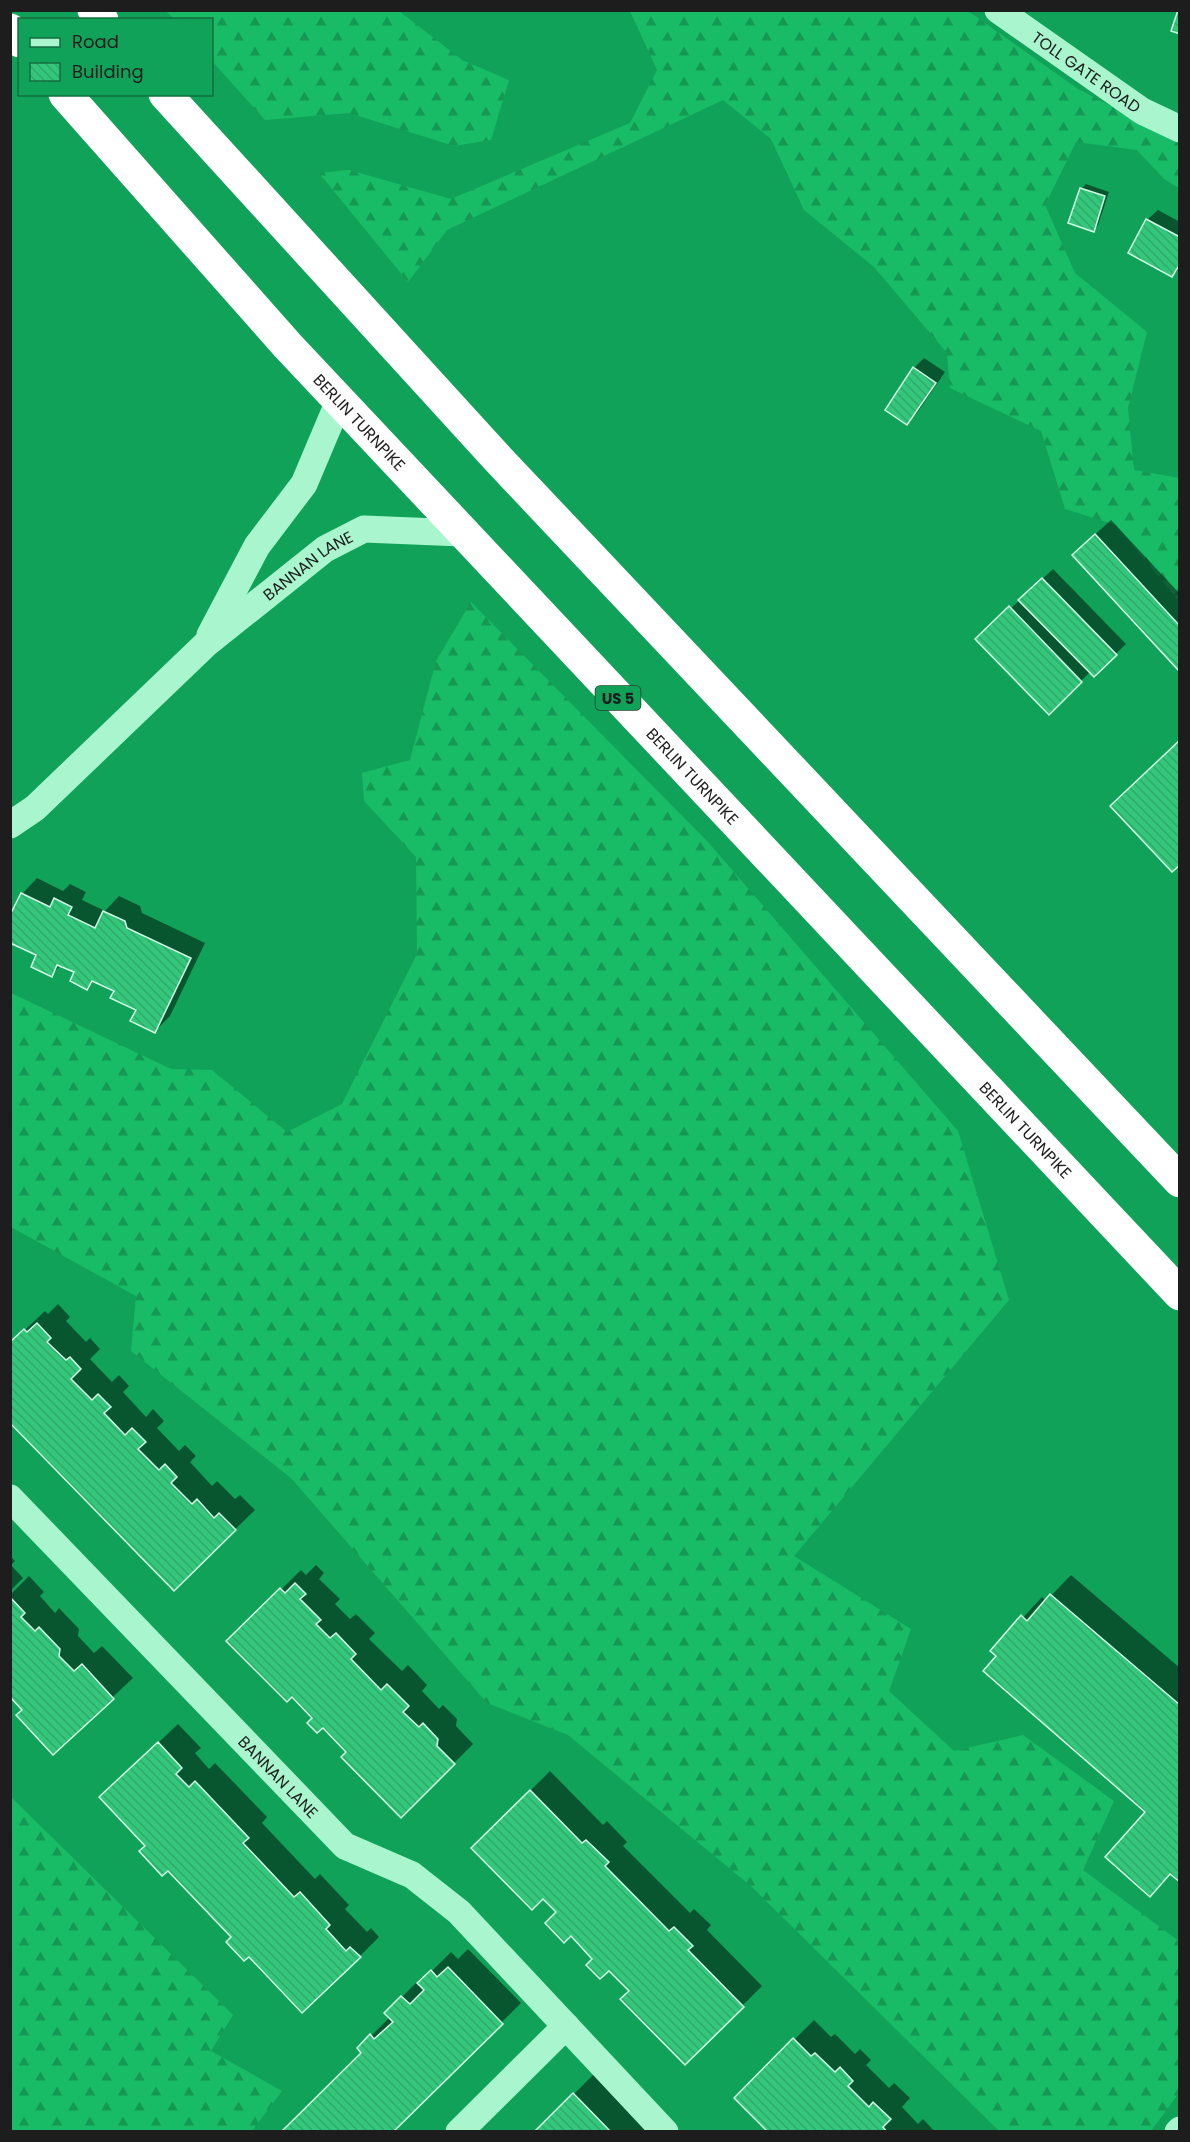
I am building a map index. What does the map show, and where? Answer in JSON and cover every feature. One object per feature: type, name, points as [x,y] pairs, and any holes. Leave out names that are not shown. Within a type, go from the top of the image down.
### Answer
[{"type":"highway","name":"BERLIN TURNPIKE","points":[[66,96],[114,153],[339,401],[1179,1294]]},
{"type":"highway","points":[[167,96],[498,459],[1179,1181]]},
{"type":"street","name":"TOLL GATE ROAD","points":[[998,10],[1142,111],[1179,129]]},
{"type":"street","name":"BANNAN LANE","points":[[206,644],[257,546],[304,484],[339,401]]},
{"type":"street","name":"BANNAN LANE","points":[[10,825],[35,808],[206,644],[325,549],[364,529],[462,532]]},
{"type":"street","name":"BANNAN LANE","points":[[10,1498],[345,1846],[412,1875],[459,1912],[665,2132]]},
{"type":"street","points":[[459,2132],[566,2026]]},
{"type":"green space","points":[[166,11],[399,11],[462,60],[509,80],[491,140],[454,146],[349,113],[265,120],[213,62],[213,18],[173,18]]},
{"type":"green space","points":[[630,11],[968,11],[1078,89],[1179,141],[1179,188],[1164,179],[1137,150],[1076,142],[1045,205],[1075,273],[1147,332],[1128,408],[1134,470],[1179,478],[1179,601],[1116,525],[1065,509],[1041,431],[950,388],[947,353],[874,267],[804,210],[771,139],[723,100],[447,230],[408,282],[319,173],[349,170],[451,199],[630,123],[657,70]]},
{"type":"green space","points":[[471,602],[707,841],[958,1131],[1009,1300],[794,1556],[911,1629],[889,1691],[954,1751],[1023,1735],[1114,1801],[1083,1870],[1179,1941],[1179,2093],[1151,2131],[999,2131],[752,1887],[568,1735],[487,1703],[291,1478],[131,1351],[136,1296],[11,1227],[11,993],[171,1069],[212,1070],[287,1132],[342,1104],[417,954],[416,857],[364,801],[362,773],[410,760],[436,661]]},
{"type":"green space","points":[[10,1796],[233,2015],[211,2051],[282,2091],[252,2131],[11,2131]]},
{"type":"building","points":[[1178,10],[1180,10],[1180,34],[1171,31]]},
{"type":"building","points":[[1080,188],[1105,196],[1094,232],[1068,223]]},
{"type":"building","points":[[1146,219],[1180,237],[1180,264],[1172,277],[1128,253]]},
{"type":"building","points":[[913,367],[936,383],[907,425],[885,410]]},
{"type":"building","points":[[1095,534],[1180,626],[1180,672],[1072,555]]},
{"type":"building","points":[[1042,578],[1117,655],[1094,677],[1018,600]]},
{"type":"building","points":[[1009,606],[1082,682],[1049,715],[975,639]]},
{"type":"building","points":[[1180,740],[1180,865],[1172,872],[1110,806]]},
{"type":"building","points":[[21,893],[50,907],[54,898],[72,907],[68,915],[95,928],[103,911],[125,921],[127,928],[191,958],[155,1033],[130,1021],[136,1010],[110,998],[114,991],[92,981],[87,990],[70,981],[74,972],[57,965],[52,977],[31,967],[36,955],[10,943],[10,915]]},
{"type":"building","points":[[37,1323],[51,1338],[47,1342],[66,1360],[70,1357],[81,1369],[71,1379],[92,1400],[98,1394],[111,1407],[104,1413],[125,1435],[132,1428],[146,1442],[138,1449],[159,1470],[165,1464],[177,1477],[171,1483],[192,1504],[197,1499],[214,1518],[219,1513],[236,1530],[174,1591],[10,1423],[10,1342],[24,1329],[27,1332]]},
{"type":"building","points":[[295,1583],[306,1594],[300,1599],[321,1620],[316,1624],[330,1638],[336,1633],[356,1654],[351,1659],[381,1690],[387,1684],[409,1706],[403,1712],[419,1727],[423,1723],[438,1739],[437,1746],[455,1764],[401,1818],[341,1757],[346,1752],[323,1728],[317,1733],[307,1723],[312,1718],[292,1697],[287,1702],[226,1641],[280,1588],[285,1593]]},
{"type":"building","points":[[1050,1594],[1180,1705],[1180,1882],[1170,1874],[1150,1897],[1105,1857],[1145,1812],[983,1671],[996,1656],[990,1651],[1021,1615],[1027,1621]]},
{"type":"building","points":[[10,1597],[25,1613],[21,1617],[35,1631],[39,1627],[60,1649],[59,1656],[74,1671],[82,1664],[114,1699],[53,1755],[16,1715],[22,1710],[10,1697]]},
{"type":"building","points":[[158,1742],[182,1768],[176,1774],[189,1787],[195,1781],[249,1838],[243,1843],[294,1897],[300,1892],[330,1925],[326,1929],[346,1951],[350,1947],[361,1957],[302,2013],[249,1957],[244,1961],[226,1942],[231,1937],[168,1871],[162,1876],[139,1851],[145,1846],[99,1797]]},
{"type":"building","points":[[530,1790],[582,1843],[586,1840],[609,1862],[605,1866],[669,1931],[674,1927],[693,1946],[688,1950],[744,2007],[685,2065],[620,1999],[629,1991],[609,1971],[600,1979],[586,1965],[592,1959],[571,1936],[564,1943],[545,1923],[556,1912],[543,1899],[532,1910],[471,1848]]},
{"type":"building","points":[[448,1967],[503,2024],[393,2132],[281,2132],[361,2053],[357,2048],[370,2034],[374,2039],[393,2022],[384,2013],[401,1996],[410,2004],[424,1990],[417,1983],[431,1970],[437,1977]]},
{"type":"building","points":[[793,2038],[811,2056],[815,2053],[835,2072],[840,2067],[853,2081],[848,2086],[869,2107],[873,2102],[891,2119],[883,2127],[887,2132],[768,2132],[734,2098]]},
{"type":"building","points":[[573,2093],[611,2132],[534,2132]]}]
